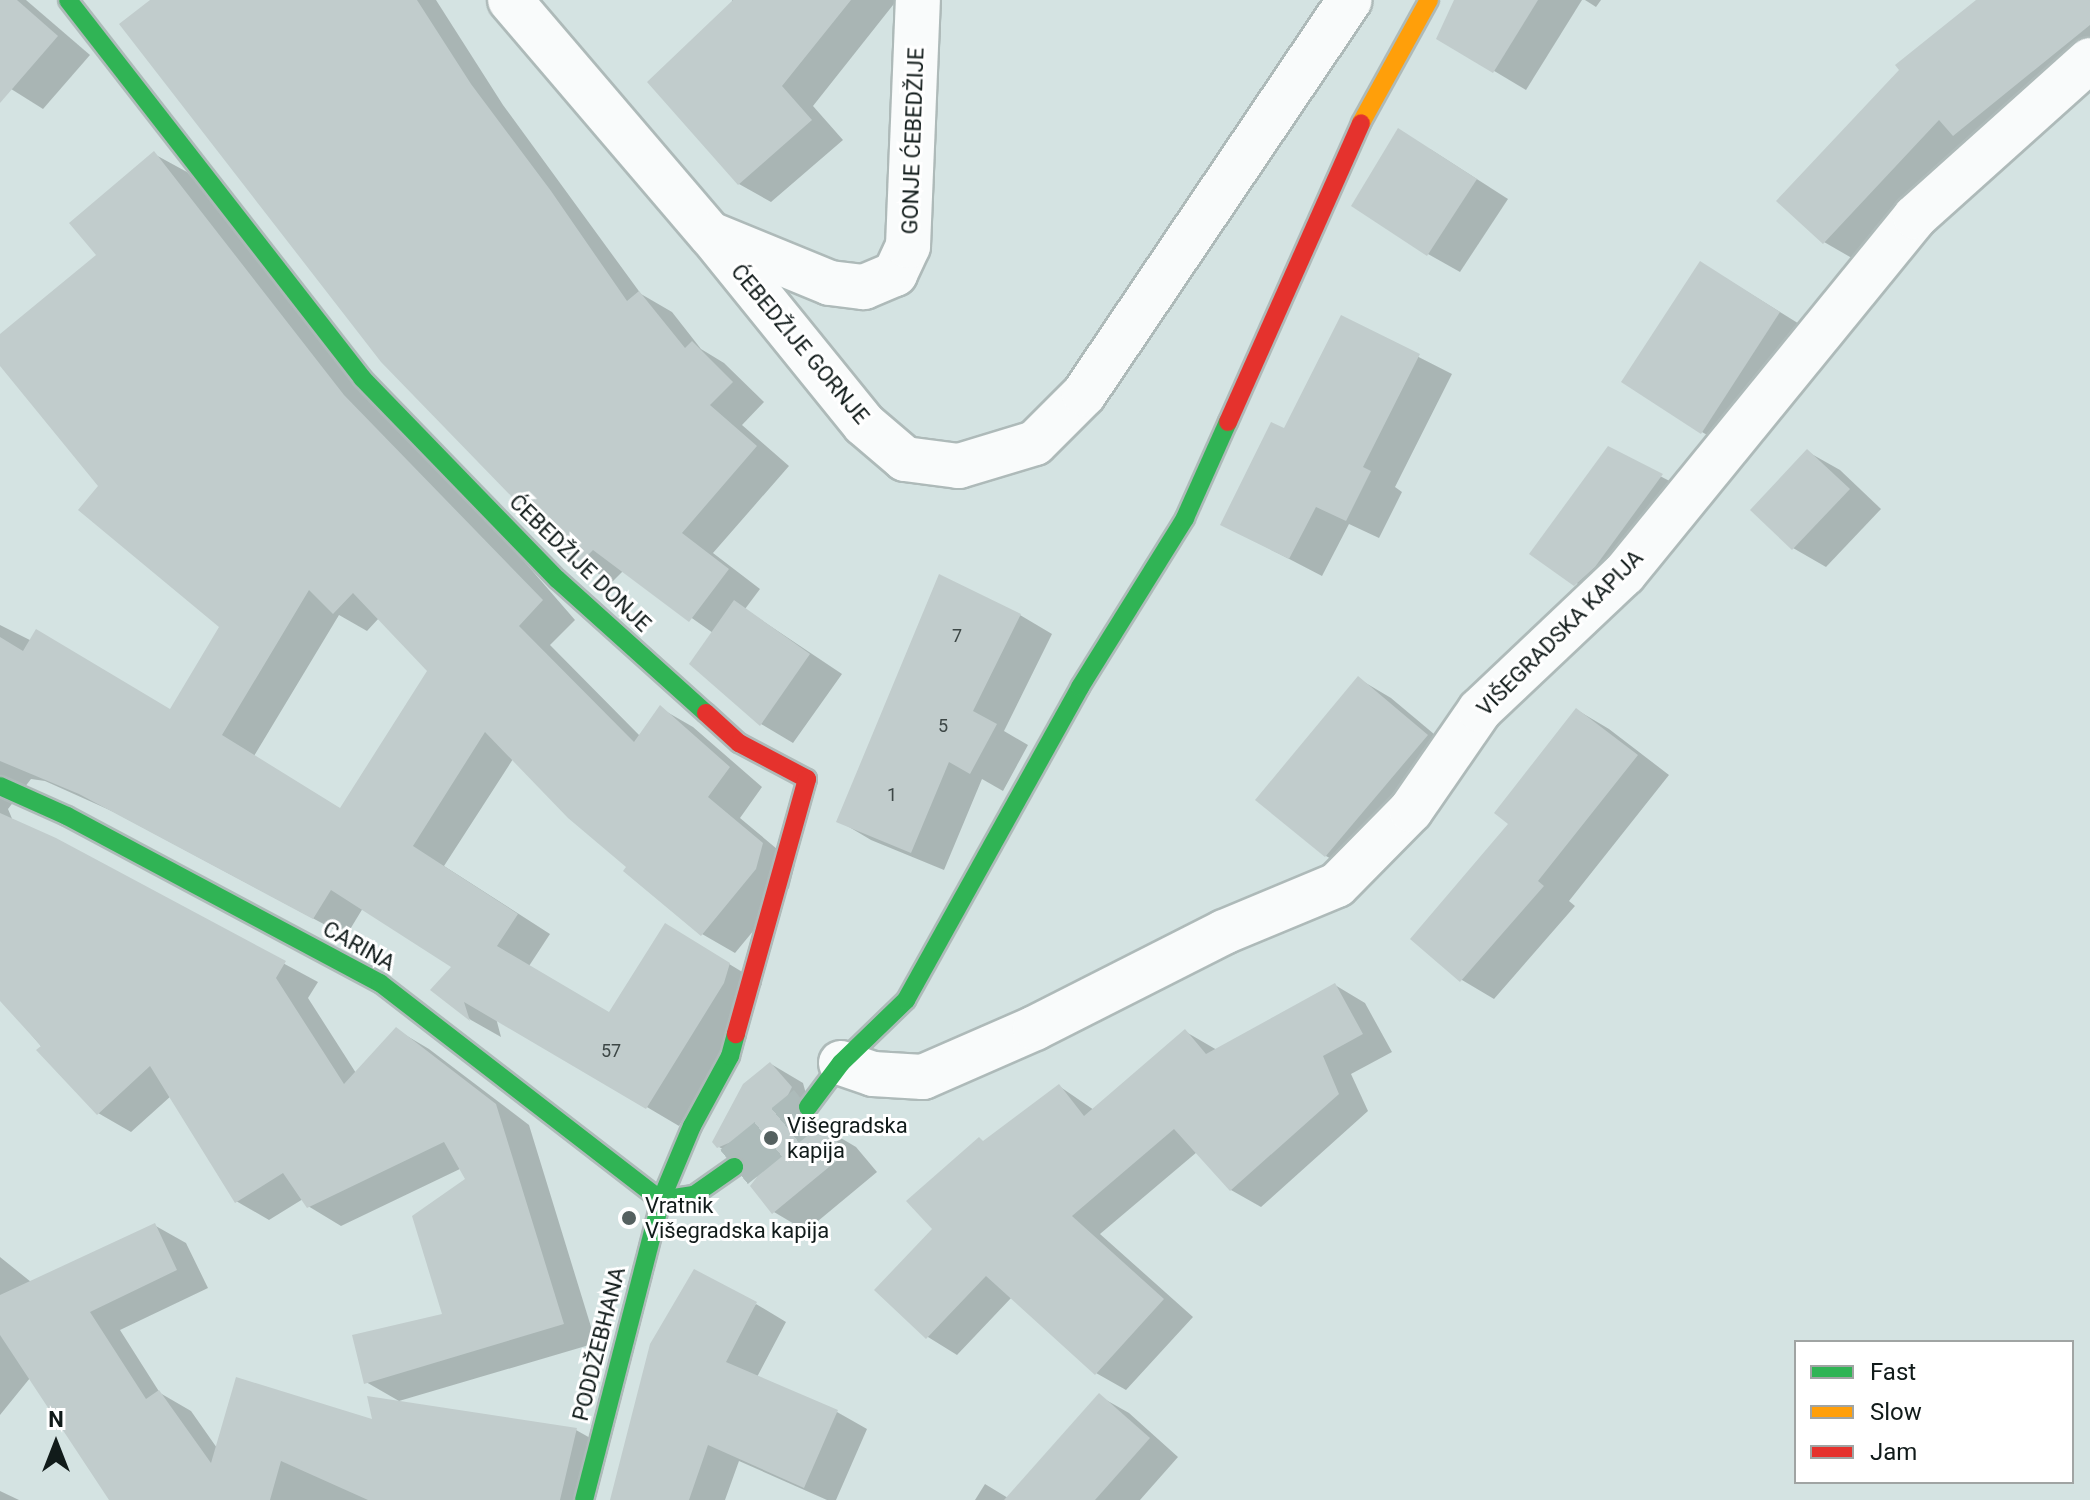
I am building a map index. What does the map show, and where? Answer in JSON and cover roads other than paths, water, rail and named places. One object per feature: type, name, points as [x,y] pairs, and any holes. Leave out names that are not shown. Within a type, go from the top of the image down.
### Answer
[{"type":"street","name":"ĆEBEDŽIJE DONJE","points":[[68,0],[362,378],[557,579],[739,743],[807,779],[730,1056],[692,1126],[661,1200]]},
{"type":"street","name":"ĆEBEDŽIJE GORNJE","points":[[510,0],[711,235],[864,424],[905,459],[959,466],[1035,443],[1084,394],[1350,0]]},
{"type":"street","name":"GONJE ĆEBEDŽIJE","points":[[711,235],[830,283],[864,287],[895,274],[908,246],[918,0]]},
{"type":"street","points":[[808,1107],[841,1063],[906,1000],[1080,687],[1185,518],[1366,112],[1429,0]]},
{"type":"street","name":"VIŠEGRADSKA KAPIJA","points":[[841,1063],[873,1074],[923,1077],[1021,1035],[1224,932],[1337,885],[1411,810],[1480,710],[1624,574],[1915,217],[2090,60]]},
{"type":"street","name":"CARINA","points":[[0,786],[67,816],[380,983],[661,1200]]},
{"type":"street","points":[[661,1200],[694,1195],[734,1167]]},
{"type":"street","name":"PODDŽEBHANA","points":[[584,1500],[661,1200]]},
{"type":"tunnel","points":[[734,1167],[808,1107]]},
{"type":"place","name":"Višegradska kapija","points":[[771,1138]]},
{"type":"place","name":"Vratnik Višegradska kapija","points":[[629,1218]]}]
